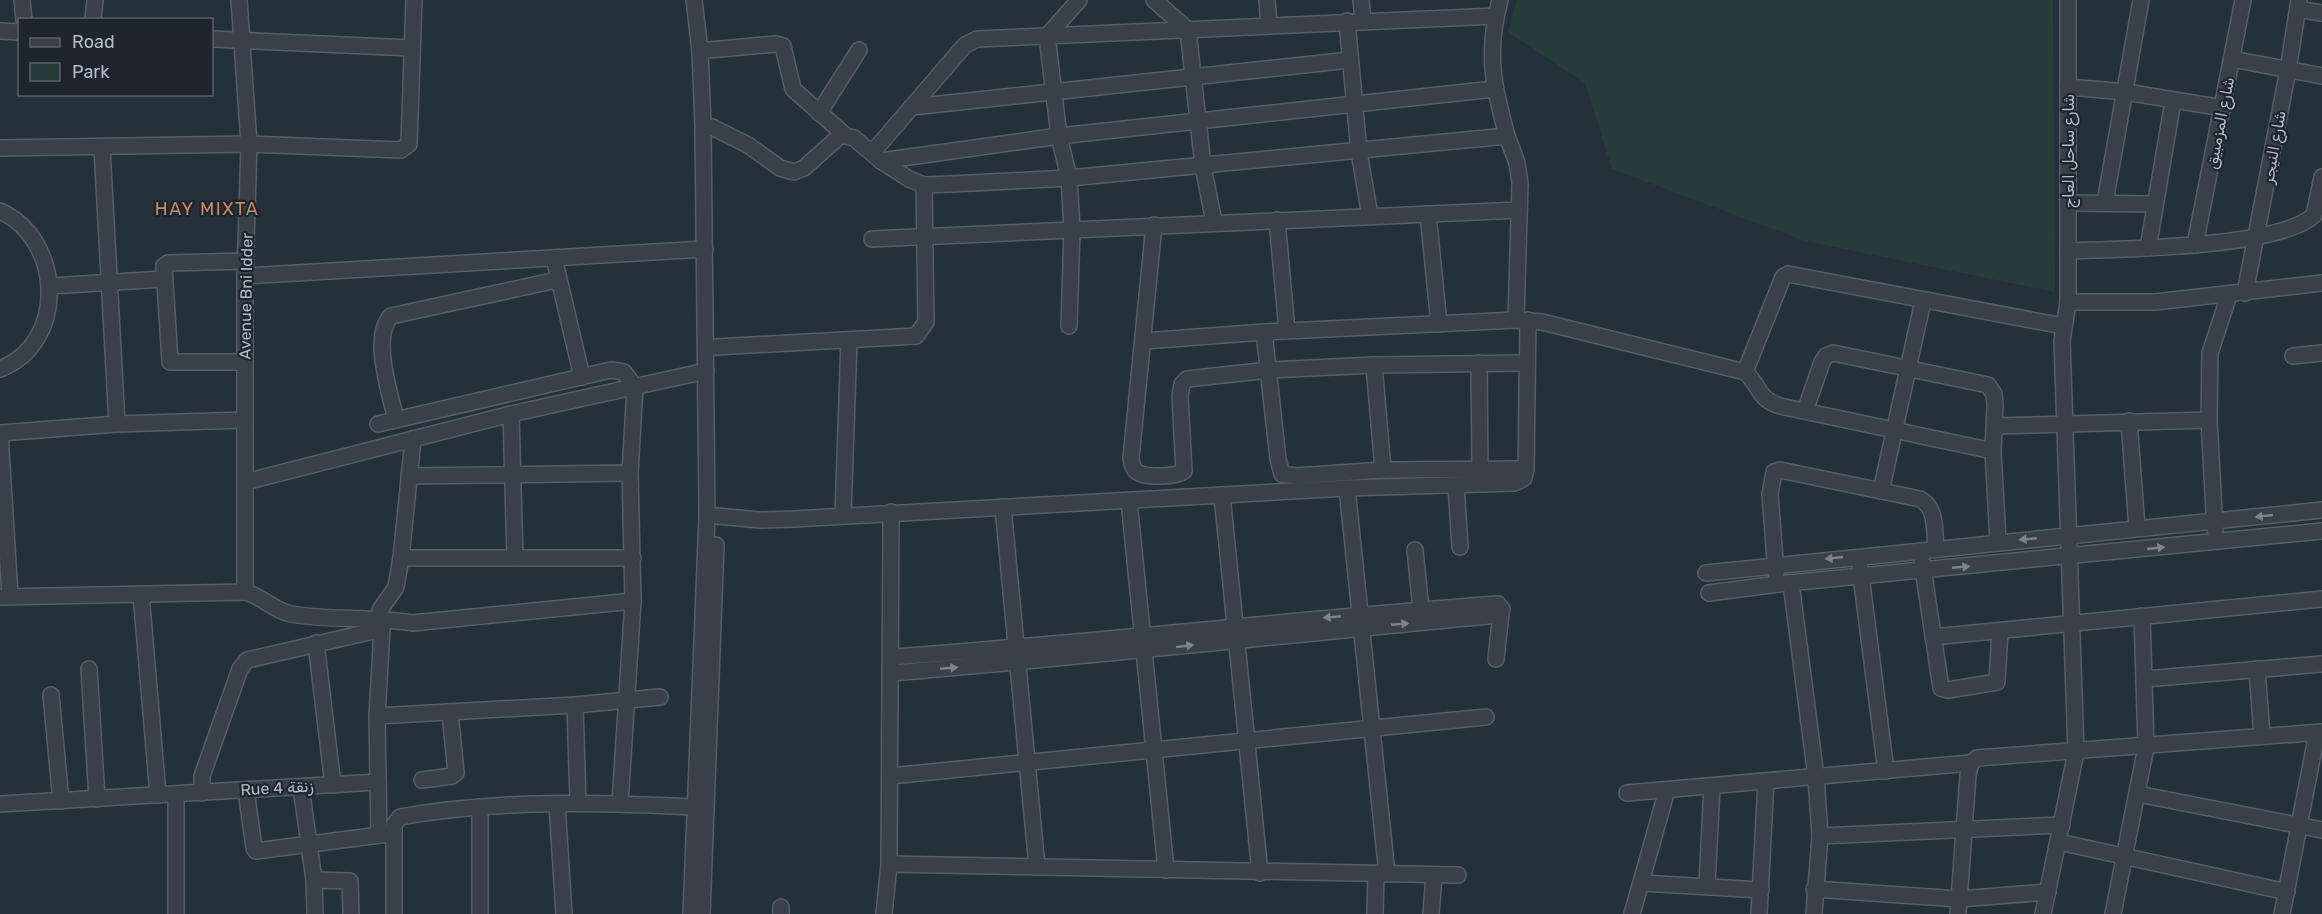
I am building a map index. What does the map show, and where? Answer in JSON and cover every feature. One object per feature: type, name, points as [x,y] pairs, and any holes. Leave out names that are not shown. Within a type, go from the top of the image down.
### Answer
[{"type":"street","points":[[22,0],[24,18]]},
{"type":"street","points":[[93,18],[95,0]]},
{"type":"street","name":"Avenue Bni Idder","points":[[239,0],[249,144],[244,420],[245,592]]},
{"type":"street","points":[[0,148],[249,144],[401,150],[409,144],[414,0]]},
{"type":"street","points":[[691,914],[707,516],[703,116],[694,0]]},
{"type":"street","points":[[702,914],[717,516],[712,127],[709,50],[703,0]]},
{"type":"street","points":[[1069,326],[1072,229],[1069,178],[1059,136],[1047,36],[1079,0]]},
{"type":"street","points":[[1154,0],[1188,30],[1203,166],[1214,222]]},
{"type":"street","points":[[1267,0],[1269,25]]},
{"type":"street","points":[[1361,0],[1363,21]]},
{"type":"street","points":[[717,516],[760,520],[1347,488],[1515,483],[1524,478],[1527,363],[1522,320],[1519,172],[1494,88],[1490,54],[1500,0]]},
{"type":"street","name":"شارع ساحل العاج","points":[[2043,914],[2076,753],[2062,326],[2068,302],[2068,0]]},
{"type":"street","points":[[2105,202],[2141,0]]},
{"type":"street","name":"شارع المزمبيق","points":[[2195,245],[2243,0]]},
{"type":"street","points":[[2298,5],[2322,13]]},
{"type":"street","name":"شارع النيجر","points":[[2245,293],[2288,70],[2298,5]]},
{"type":"street","points":[[877,157],[912,107],[965,45],[987,37],[1496,16]]},
{"type":"street","points":[[1347,21],[1359,152],[1370,216]]},
{"type":"street","points":[[0,31],[18,32]]},
{"type":"street","points":[[213,39],[412,48]]},
{"type":"street","points":[[709,50],[776,44],[783,46],[793,89],[846,136]]},
{"type":"street","points":[[819,113],[859,50]]},
{"type":"street","points":[[2232,59],[2322,76]]},
{"type":"street","points":[[912,107],[1350,60]]},
{"type":"street","points":[[2068,87],[2126,92],[2223,108]]},
{"type":"street","points":[[877,157],[1494,88]]},
{"type":"street","points":[[2148,249],[2154,204],[2174,101]]},
{"type":"street","points":[[712,127],[748,145],[780,168],[794,172],[804,168],[836,138],[846,136],[854,138],[909,180],[924,185],[1069,178],[1507,136]]},
{"type":"street","points":[[102,148],[117,424]]},
{"type":"street","points":[[2068,251],[2195,245],[2257,237],[2297,227],[2308,221],[2316,208],[2322,177]]},
{"type":"street","points":[[716,347],[916,336],[922,331],[926,322],[924,185]]},
{"type":"street","points":[[2068,203],[2154,204]]},
{"type":"street","points":[[872,239],[1519,210]]},
{"type":"street","points":[[0,211],[12,216],[32,236],[47,264],[50,286],[45,323],[29,349],[0,369]]},
{"type":"street","points":[[1428,214],[1439,324]]},
{"type":"street","points":[[1277,220],[1287,331]]},
{"type":"street","points":[[1154,225],[1131,458],[1133,468],[1143,474],[1177,474],[1184,471],[1180,396],[1183,381],[1196,377],[1269,370],[1374,365],[1527,363]]},
{"type":"street","points":[[245,362],[171,363],[164,266],[168,263],[246,269],[527,260],[705,249]]},
{"type":"street","points":[[554,258],[557,280],[582,377]]},
{"type":"street","points":[[527,260],[529,284]]},
{"type":"street","points":[[1745,372],[1786,274],[2062,326]]},
{"type":"street","points":[[50,286],[164,279]]},
{"type":"street","points":[[396,420],[381,342],[384,323],[391,316],[529,284],[557,280]]},
{"type":"street","points":[[2068,302],[2145,302],[2229,296],[2322,284]]},
{"type":"street","points":[[2216,542],[2209,420],[2210,353],[2229,296]]},
{"type":"street","points":[[1881,491],[1923,301]]},
{"type":"street","points":[[1144,341],[1264,332],[1522,320],[1619,339],[1745,372],[1753,379],[1764,400],[1780,406],[1993,451]]},
{"type":"street","points":[[1264,332],[1278,459],[1282,474],[1296,476],[1383,470],[1526,469]]},
{"type":"street","points":[[843,516],[849,340]]},
{"type":"street","points":[[1805,411],[1822,362],[1829,354],[1839,352],[1988,385],[1994,394],[1993,451],[1998,541]]},
{"type":"street","points":[[2293,356],[2322,353]]},
{"type":"street","points":[[1479,363],[1480,469]]},
{"type":"street","points":[[1374,365],[1383,470]]},
{"type":"street","points":[[378,424],[618,370],[624,372],[635,387],[630,472],[633,601],[620,803]]},
{"type":"street","points":[[245,482],[511,414],[706,371]]},
{"type":"street","points":[[511,414],[515,558]]},
{"type":"street","points":[[244,420],[117,424],[0,433],[5,597],[245,592],[255,594],[290,614],[382,623],[412,623],[633,601]]},
{"type":"street","points":[[1995,426],[2066,422],[2209,420]]},
{"type":"street","points":[[2129,421],[2137,528]]},
{"type":"street","points":[[394,914],[378,782],[377,716],[382,623],[380,608],[396,587],[413,439]]},
{"type":"street","points":[[1814,914],[1814,889],[1820,836],[1816,777],[1785,584],[1776,564],[1770,494],[1774,472],[1787,471],[1920,499],[1929,504],[1932,511],[1936,548]]},
{"type":"street","points":[[409,476],[512,477],[630,472]]},
{"type":"street","points":[[1456,485],[1460,547]]},
{"type":"street","points":[[1347,488],[1372,728],[1381,874],[1375,914]]},
{"type":"street","points":[[1222,495],[1260,873]]},
{"type":"street","points":[[1129,501],[1166,870]]},
{"type":"street","points":[[1003,507],[1037,867]]},
{"type":"street","points":[[1706,573],[1998,541],[2322,510]]},
{"type":"street","points":[[884,914],[889,864],[891,512]]},
{"type":"street","points":[[1709,594],[1861,576],[2322,531]]},
{"type":"street","points":[[1415,550],[1421,610]]},
{"type":"street","points":[[1920,550],[1940,685],[1948,690],[1997,682],[2000,631]]},
{"type":"street","points":[[1857,556],[1886,771]]},
{"type":"street","points":[[401,558],[633,558]]},
{"type":"street","points":[[141,594],[158,795]]},
{"type":"street","points":[[1933,637],[2322,599]]},
{"type":"street","points":[[1361,621],[1421,610],[1498,604],[1501,613],[1496,659]]},
{"type":"street","points":[[891,673],[1017,655],[1144,644],[1236,632],[1361,621],[1499,615],[1501,613]]},
{"type":"street","points":[[2113,914],[2146,747],[2142,616]]},
{"type":"street","points":[[202,792],[202,776],[240,669],[247,660],[316,643],[382,623]]},
{"type":"street","points":[[316,643],[333,785]]},
{"type":"street","points":[[891,657],[1017,655]]},
{"type":"street","points":[[2145,679],[2322,664]]},
{"type":"street","points":[[89,669],[97,799]]},
{"type":"street","points":[[2257,669],[2262,736]]},
{"type":"street","points":[[51,695],[61,801]]},
{"type":"street","points":[[377,716],[575,705],[660,696]]},
{"type":"street","points":[[575,705],[578,803]]},
{"type":"street","points":[[422,780],[452,776],[456,773],[450,712]]},
{"type":"street","points":[[890,776],[1486,717]]},
{"type":"street","points":[[1627,793],[1971,763],[1985,756],[2076,753],[2320,732],[2282,914]]},
{"type":"street","points":[[1959,906],[1971,763]]},
{"type":"street","points":[[1759,914],[1766,781]]},
{"type":"street","name":"Rue 4 زنقة","points":[[0,804],[378,782]]},
{"type":"street","points":[[1707,885],[1712,786]]},
{"type":"street","points":[[301,787],[314,880],[315,914]]},
{"type":"street","points":[[246,790],[255,850],[386,834]]},
{"type":"street","points":[[1632,914],[1667,790]]},
{"type":"street","points":[[176,794],[176,914]]},
{"type":"street","points":[[2138,794],[2322,830]]},
{"type":"street","points":[[386,834],[394,821],[400,817],[480,807],[620,803],[694,807]]},
{"type":"street","points":[[557,804],[564,914]]},
{"type":"street","points":[[480,807],[480,914]]},
{"type":"street","points":[[1820,836],[2062,825]]},
{"type":"street","points":[[2059,842],[2287,892]]},
{"type":"street","points":[[889,864],[1260,873],[1458,875]]},
{"type":"street","points":[[1431,914],[1434,874]]},
{"type":"street","points":[[314,880],[350,881],[351,914]]},
{"type":"street","points":[[1642,883],[1707,885],[1761,890]]},
{"type":"street","points":[[1814,889],[1959,906],[2048,892]]},
{"type":"green space","points":[[1517,0],[2053,0],[2055,292],[1805,241],[1612,169],[1585,83],[1508,32]]},
{"type":"district","name":"HAY MIXTA","points":[[207,209]]}]
